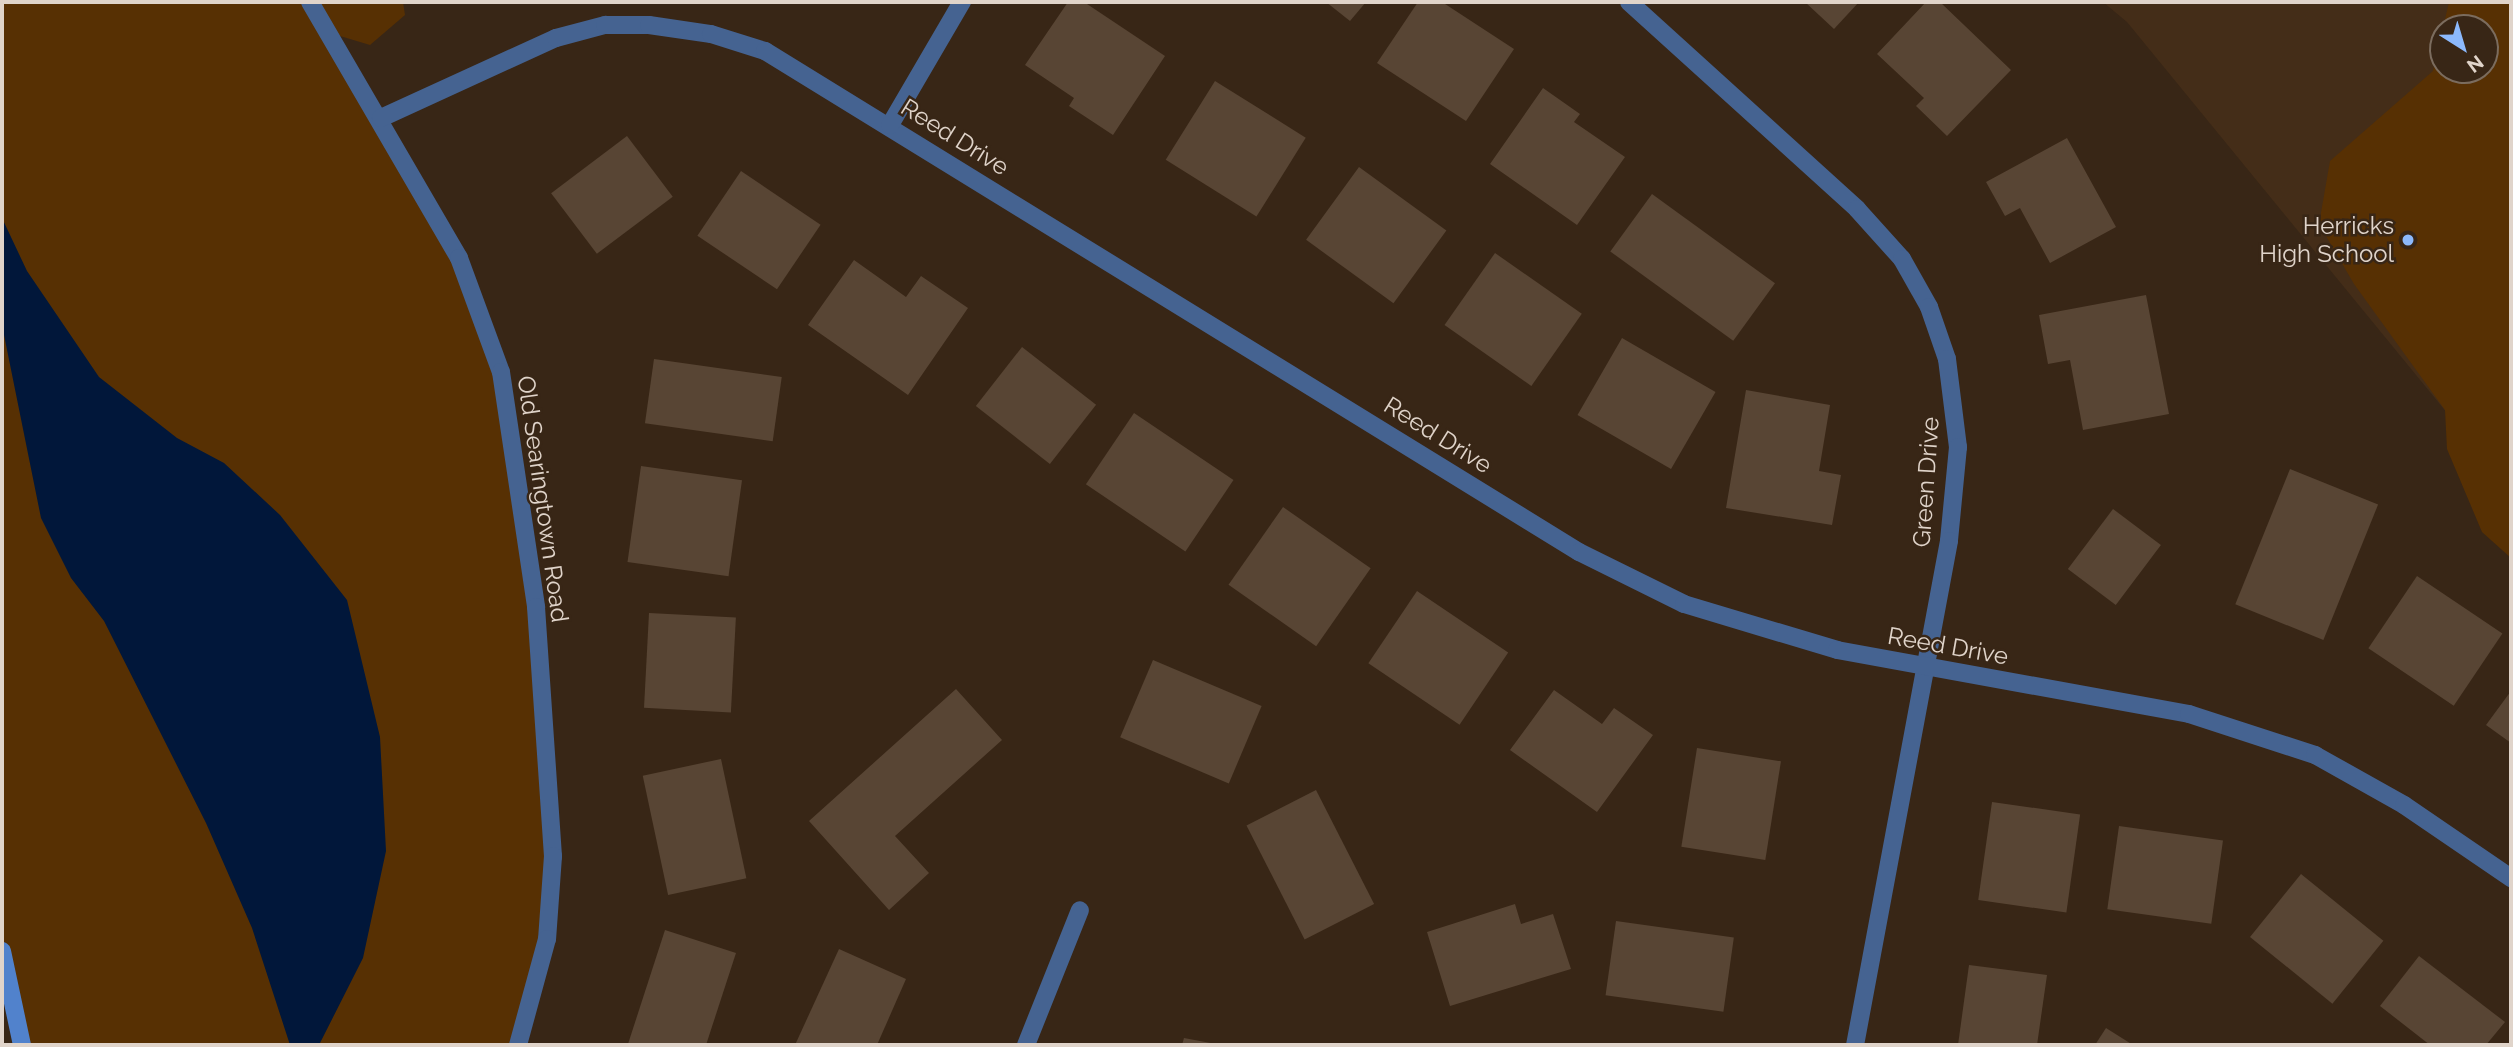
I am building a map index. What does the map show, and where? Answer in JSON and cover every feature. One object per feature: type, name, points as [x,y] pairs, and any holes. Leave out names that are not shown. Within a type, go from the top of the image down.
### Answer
[{"type":"main road","points":[[2,951],[22,1045]]},
{"type":"street","name":"Old Searingtown Road","points":[[310,2],[381,118],[458,258],[484,317],[501,372],[536,607],[553,856],[547,939],[518,1045]]},
{"type":"street","points":[[890,125],[962,2]]},
{"type":"street","name":"Green Drive","points":[[1629,2],[1857,209],[1902,259],[1929,307],[1947,359],[1958,447],[1949,541],[1855,1045]]},
{"type":"street","name":"Reed Drive","points":[[381,118],[556,38],[606,25],[649,25],[711,34],[765,51],[890,125],[1579,552],[1684,604],[1729,621],[1837,650],[2189,714],[2315,755],[2403,805],[2511,878]]},
{"type":"street","points":[[1026,1045],[1080,910]]},
{"type":"shaded area","points":[[2,2],[403,2],[405,15],[370,45],[330,33],[484,317],[536,607],[553,856],[547,939],[518,1045],[22,1045],[2,951]]},
{"type":"shaded area","name":"Herricks High School","points":[[2103,2],[2511,2],[2511,491],[2127,22]]},
{"type":"shaded area","points":[[2449,2],[2511,2],[2511,558],[2482,532],[2447,449],[2445,410],[2354,284],[2319,224],[2330,161],[2429,74],[2429,84],[2499,84],[2499,14],[2446,14]]},
{"type":"water","points":[[2,218],[27,271],[99,377],[177,438],[224,463],[280,515],[347,600],[380,737],[386,851],[363,958],[319,1045],[290,1045],[252,928],[206,823],[104,621],[71,578],[41,518],[2,325]]},
{"type":"building","points":[[1068,2],[1084,2],[1165,56],[1113,135],[1069,106],[1074,98],[1025,65]]},
{"type":"building","points":[[1326,2],[1366,2],[1350,21]]},
{"type":"building","points":[[1418,2],[1442,2],[1514,49],[1466,121],[1377,63]]},
{"type":"building","points":[[1805,2],[1859,2],[1834,29]]},
{"type":"building","points":[[1926,2],[1940,2],[2011,70],[1947,136],[1916,106],[1924,98],[1877,54]]},
{"type":"building","points":[[1215,81],[1306,138],[1256,217],[1166,160]]},
{"type":"building","points":[[1543,88],[1580,114],[1574,122],[1625,157],[1577,225],[1490,164]]},
{"type":"building","points":[[627,136],[673,197],[597,254],[551,193]]},
{"type":"building","points":[[2067,138],[2116,227],[2050,263],[2020,208],[2005,216],[1986,182]]},
{"type":"building","points":[[1359,167],[1446,230],[1393,303],[1306,240]]},
{"type":"building","points":[[741,171],[821,225],[777,289],[697,236]]},
{"type":"building","points":[[1652,194],[1775,283],[1733,341],[1610,251]]},
{"type":"building","points":[[1495,253],[1582,314],[1531,386],[1445,325]]},
{"type":"building","points":[[854,260],[906,297],[921,276],[968,308],[908,395],[808,325]]},
{"type":"building","points":[[2146,295],[2169,414],[2083,430],[2070,360],[2048,364],[2039,315]]},
{"type":"building","points":[[1622,338],[1716,392],[1671,469],[1578,415]]},
{"type":"building","points":[[1022,347],[1096,405],[1050,464],[976,406]]},
{"type":"building","points":[[654,359],[782,377],[773,441],[645,423]]},
{"type":"building","points":[[1746,390],[1830,405],[1819,471],[1841,475],[1832,525],[1726,508]]},
{"type":"building","points":[[1134,413],[1233,480],[1185,551],[1086,484]]},
{"type":"building","points":[[641,466],[742,480],[729,576],[628,562]]},
{"type":"building","points":[[2290,469],[2378,505],[2323,640],[2235,604]]},
{"type":"building","points":[[1283,507],[1371,568],[1316,646],[1229,585]]},
{"type":"building","points":[[2113,509],[2161,545],[2116,605],[2068,569]]},
{"type":"building","points":[[2417,576],[2502,634],[2454,706],[2368,648]]},
{"type":"building","points":[[1417,591],[1508,653],[1460,725],[1368,663]]},
{"type":"building","points":[[649,613],[736,618],[731,712],[644,708]]},
{"type":"building","points":[[1153,660],[1262,706],[1229,783],[1120,737]]},
{"type":"building","points":[[956,689],[1002,740],[895,836],[929,873],[889,910],[809,821]]},
{"type":"building","points":[[1554,690],[1602,724],[1614,708],[1653,735],[1597,812],[1510,750]]},
{"type":"building","points":[[2511,691],[2511,743],[2486,725]]},
{"type":"building","points":[[1697,748],[1781,761],[1765,860],[1681,847]]},
{"type":"building","points":[[721,759],[746,878],[668,895],[643,776]]},
{"type":"building","points":[[1316,790],[1374,904],[1305,939],[1247,825]]},
{"type":"building","points":[[1992,802],[2080,814],[2066,912],[1978,900]]},
{"type":"building","points":[[2119,826],[2223,841],[2211,924],[2107,909]]},
{"type":"building","points":[[2301,874],[2383,941],[2332,1004],[2250,937]]},
{"type":"building","points":[[1515,904],[1521,924],[1553,914],[1571,969],[1450,1006],[1427,932]]},
{"type":"building","points":[[1616,921],[1734,938],[1723,1012],[1606,995]]},
{"type":"building","points":[[665,930],[736,953],[706,1045],[628,1044]]},
{"type":"building","points":[[839,949],[906,979],[877,1045],[795,1045]]},
{"type":"building","points":[[2419,956],[2505,1022],[2486,1045],[2430,1045],[2380,1006]]},
{"type":"building","points":[[1969,965],[2047,975],[2037,1045],[1958,1045]]},
{"type":"building","points":[[2106,1028],[2133,1045],[2095,1045]]},
{"type":"building","points":[[1184,1038],[1216,1044],[1216,1045],[1182,1045]]},
{"type":"place","name":"Herricks High School","points":[[2408,240]]}]
